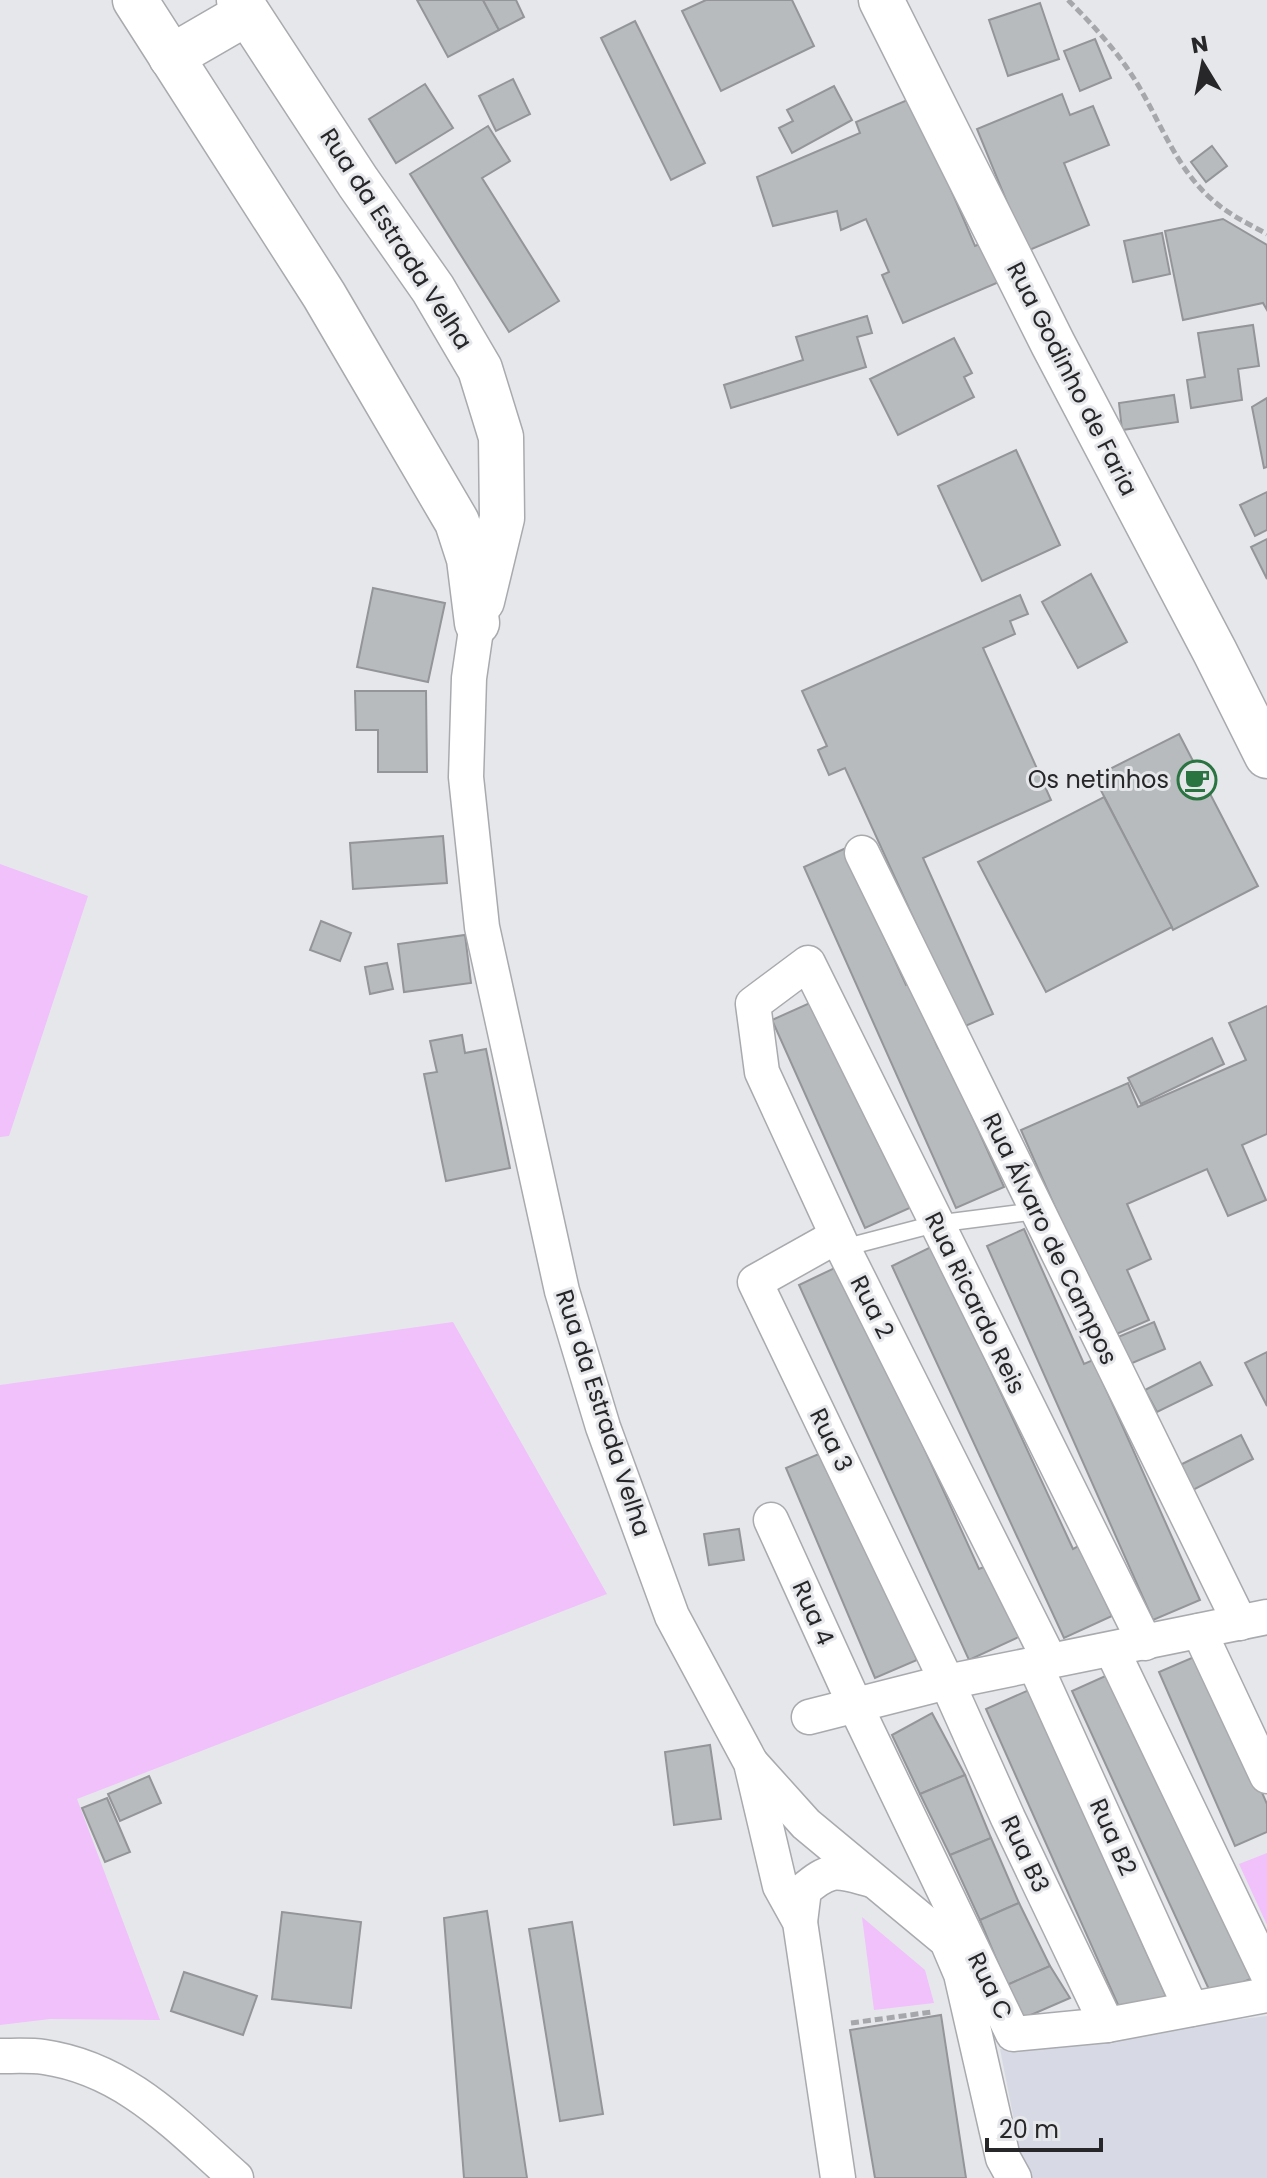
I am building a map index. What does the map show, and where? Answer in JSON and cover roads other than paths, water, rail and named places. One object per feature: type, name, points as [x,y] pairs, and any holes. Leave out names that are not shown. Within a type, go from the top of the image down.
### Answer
[{"type":"street","name":"Rua da Estrada Velha","points":[[135,0],[324,295],[457,522],[469,559],[477,623]]},
{"type":"street","name":"Rua Godinho de Faria","points":[[881,0],[1053,344],[1267,756]]},
{"type":"street","name":"Rua da Estrada Velha","points":[[171,57],[243,7],[358,182],[433,289],[480,369],[501,437],[502,518],[477,623],[469,678],[466,777],[482,927],[562,1291],[603,1427],[672,1616],[751,1763],[780,1886],[800,1922],[838,2178]]},
{"type":"street","name":"Rua Álvaro de Campos","points":[[862,853],[1036,1211],[1253,1620]]},
{"type":"street","name":"Rua Ricardo Reis","points":[[808,963],[935,1224],[1128,1646],[1267,1973]]},
{"type":"street","name":"Rua 2","points":[[808,963],[753,1004],[762,1072],[840,1242],[1043,1663]]},
{"type":"street","name":"Rua 3","points":[[840,1242],[755,1282],[947,1682]]},
{"type":"street","name":"Rua 4","points":[[771,1520],[855,1705]]},
{"type":"street","points":[[809,1717],[947,1682],[1253,1620]]},
{"type":"street","points":[[1199,1631],[1267,1776]]},
{"type":"street","name":"Rua B2","points":[[1043,1663],[1191,2009]]},
{"type":"street","name":"Rua B3","points":[[947,1682],[1107,2025]]},
{"type":"street","name":"Rua C","points":[[855,1705],[1013,2034],[1107,2025],[1267,1995]]},
{"type":"street","points":[[751,1763],[806,1824],[947,1941],[961,1974],[1003,2158],[1014,2178]]},
{"type":"street","points":[[800,1922],[804,1890],[823,1873],[841,1872],[876,1881]]},
{"type":"street","points":[[0,2056],[44,2057],[104,2074],[148,2099],[236,2178]]},
{"type":"lane","points":[[840,1242],[935,1224],[1036,1211]]},
{"type":"place","name":"Os netinhos","points":[[1197,780]]}]
